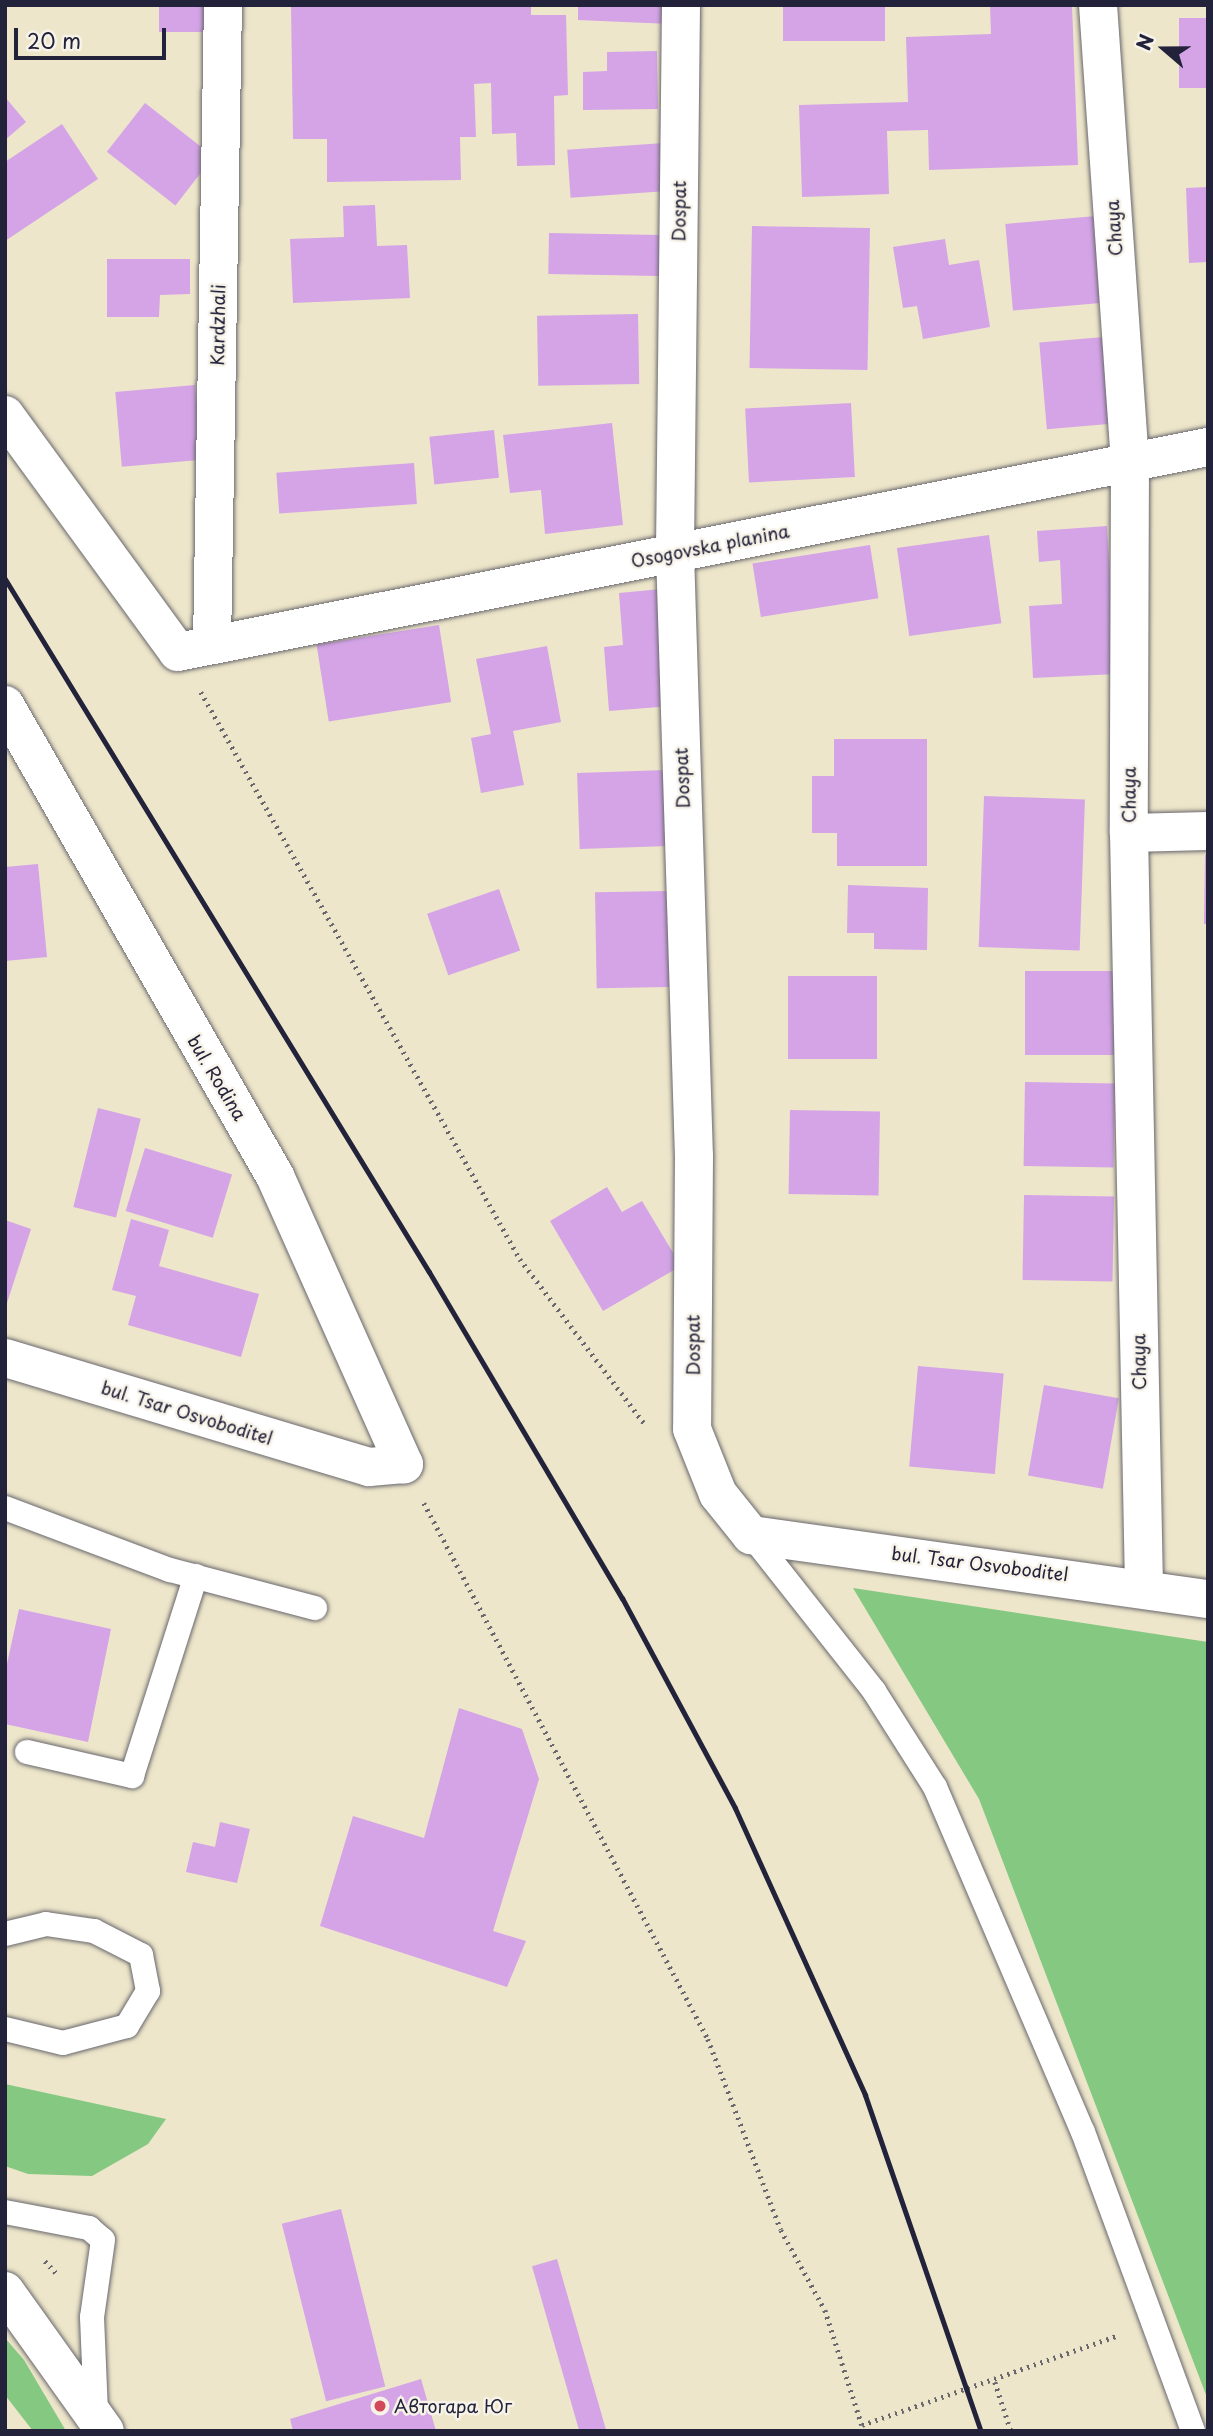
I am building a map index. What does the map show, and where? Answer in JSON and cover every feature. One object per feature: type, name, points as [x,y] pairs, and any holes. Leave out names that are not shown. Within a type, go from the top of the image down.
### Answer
[{"type":"street","name":"Kardzhali","points":[[195,649],[223,5]]},
{"type":"street","name":"Dospat","points":[[681,5],[675,553],[694,1156],[692,1429],[718,1494],[751,1535]]},
{"type":"street","name":"Chaya","points":[[1098,5],[1130,462],[1129,833],[1144,1586]]},
{"type":"street","points":[[5,415],[195,649]]},
{"type":"street","name":"Osogovska planina","points":[[195,649],[1208,447]]},
{"type":"street","name":"bul. Rodina","points":[[5,705],[275,1176],[387,1466]]},
{"type":"street","points":[[1129,833],[1208,831]]},
{"type":"street","name":"bul. Tsar Osvoboditel","points":[[5,1358],[387,1466]]},
{"type":"street","name":"bul. Tsar Osvoboditel","points":[[751,1535],[1144,1586],[1208,1599]]},
{"type":"street","points":[[5,2291],[101,2422]]},
{"type":"lane","points":[[5,1508],[196,1576],[315,1608]]},
{"type":"lane","points":[[751,1535],[874,1691],[935,1787],[1083,2132],[1193,2431]]},
{"type":"lane","points":[[27,1752],[132,1776],[196,1576]]},
{"type":"lane","points":[[5,1934],[46,1924],[94,1931],[141,1955],[148,1991],[127,2026],[63,2043],[5,2029]]},
{"type":"lane","points":[[5,2212],[89,2228],[103,2240],[92,2317],[101,2422]]},
{"type":"path","points":[[195,649],[520,1259],[649,1429]]},
{"type":"path","points":[[387,1466],[708,2039],[781,2230],[825,2310],[862,2425],[995,2382],[1075,2350]]},
{"type":"path","points":[[39,2254],[92,2317]]},
{"type":"path","points":[[995,2382],[1011,2431]]},
{"type":"green space","points":[[853,1588],[1208,1642],[1208,2400],[979,1799]]},
{"type":"green space","points":[[5,2084],[166,2119],[148,2144],[92,2176],[28,2174],[5,2166]]},
{"type":"green space","points":[[5,2338],[24,2360],[66,2431],[33,2431],[5,2395]]},
{"type":"building","points":[[159,5],[210,5],[210,32],[159,32]]},
{"type":"building","points":[[291,5],[531,5],[531,15],[566,15],[568,95],[554,96],[555,165],[517,166],[516,133],[492,134],[491,83],[474,84],[476,137],[460,137],[461,180],[327,182],[327,139],[293,139]]},
{"type":"building","points":[[578,5],[670,5],[670,24],[578,20]]},
{"type":"building","points":[[783,5],[885,5],[885,41],[783,41]]},
{"type":"building","points":[[990,5],[1072,5],[1078,165],[929,170],[928,130],[887,131],[889,194],[802,197],[799,105],[908,102],[906,37],[991,34]]},
{"type":"building","points":[[1179,18],[1208,18],[1208,88],[1179,88]]},
{"type":"building","points":[[657,51],[658,109],[583,110],[583,72],[607,71],[607,52]]},
{"type":"building","points":[[5,97],[26,122],[5,140]]},
{"type":"building","points":[[145,103],[214,157],[175,205],[107,152]]},
{"type":"building","points":[[62,124],[98,179],[5,241],[5,162]]},
{"type":"building","points":[[664,143],[667,191],[571,198],[567,150]]},
{"type":"building","points":[[1208,187],[1208,262],[1189,263],[1186,188]]},
{"type":"building","points":[[375,205],[377,246],[407,245],[410,298],[293,303],[290,239],[344,237],[343,206]]},
{"type":"building","points":[[1096,216],[1104,303],[1013,311],[1005,224]]},
{"type":"building","points":[[752,226],[870,228],[868,370],[750,368]]},
{"type":"building","points":[[549,233],[660,235],[659,276],[548,274]]},
{"type":"building","points":[[945,239],[949,265],[979,260],[990,327],[923,339],[917,306],[903,308],[893,247]]},
{"type":"building","points":[[107,259],[190,259],[190,294],[160,295],[159,317],[107,317]]},
{"type":"building","points":[[638,314],[639,384],[538,386],[537,316]]},
{"type":"building","points":[[1115,336],[1123,423],[1047,429],[1039,343]]},
{"type":"building","points":[[195,385],[202,460],[122,467],[115,392]]},
{"type":"building","points":[[851,403],[855,477],[749,482],[745,409]]},
{"type":"building","points":[[612,423],[623,525],[545,534],[541,490],[510,493],[503,435]]},
{"type":"building","points":[[494,430],[499,478],[434,485],[429,437]]},
{"type":"building","points":[[414,463],[417,504],[279,514],[276,473]]},
{"type":"building","points":[[1107,526],[1116,674],[1033,678],[1029,606],[1062,604],[1060,560],[1039,562],[1037,531]]},
{"type":"building","points":[[989,535],[1001,623],[909,636],[897,548]]},
{"type":"building","points":[[870,545],[878,598],[761,617],[752,564]]},
{"type":"building","points":[[661,589],[671,706],[609,711],[604,647],[623,645],[619,593]]},
{"type":"building","points":[[439,625],[451,702],[329,721],[317,644]]},
{"type":"building","points":[[547,646],[561,722],[513,731],[524,785],[481,793],[471,738],[491,734],[476,659]]},
{"type":"building","points":[[834,739],[927,739],[927,866],[837,866],[837,833],[812,833],[812,776],[834,776]]},
{"type":"building","points":[[666,770],[669,846],[580,849],[577,773]]},
{"type":"building","points":[[984,796],[1085,800],[1080,950],[979,947]]},
{"type":"building","points":[[1205,855],[1208,855],[1208,924],[1204,924]]},
{"type":"building","points":[[38,864],[47,957],[5,961],[5,867]]},
{"type":"building","points":[[848,885],[928,888],[927,950],[874,949],[874,933],[847,933]]},
{"type":"building","points":[[499,889],[520,950],[448,975],[427,914]]},
{"type":"building","points":[[668,891],[670,987],[597,988],[595,892]]},
{"type":"building","points":[[1025,971],[1115,971],[1115,1055],[1025,1055]]},
{"type":"building","points":[[788,976],[877,976],[877,1059],[788,1059]]},
{"type":"building","points":[[1025,1082],[1115,1084],[1114,1168],[1024,1166]]},
{"type":"building","points":[[98,1108],[141,1119],[116,1218],[73,1207]]},
{"type":"building","points":[[790,1110],[880,1112],[879,1196],[789,1194]]},
{"type":"building","points":[[145,1148],[232,1175],[213,1238],[126,1211]]},
{"type":"building","points":[[607,1187],[622,1212],[642,1201],[681,1266],[603,1311],[550,1221]]},
{"type":"building","points":[[1024,1195],[1114,1197],[1113,1282],[1023,1280]]},
{"type":"building","points":[[131,1219],[169,1230],[159,1266],[259,1294],[241,1357],[128,1325],[136,1296],[112,1290]]},
{"type":"building","points":[[5,1220],[31,1229],[6,1306],[5,1306]]},
{"type":"building","points":[[918,1366],[1004,1373],[995,1474],[909,1467]]},
{"type":"building","points":[[1044,1385],[1119,1398],[1103,1489],[1028,1476]]},
{"type":"building","points":[[19,1609],[111,1629],[88,1742],[5,1724],[5,1673]]},
{"type":"building","points":[[459,1708],[522,1729],[539,1779],[493,1931],[526,1941],[507,1987],[320,1926],[353,1816],[424,1838]]},
{"type":"building","points":[[220,1822],[250,1829],[237,1883],[186,1872],[193,1842],[215,1847]]},
{"type":"building","points":[[341,2209],[385,2387],[326,2401],[282,2224]]},
{"type":"building","points":[[557,2259],[606,2431],[579,2431],[532,2266]]},
{"type":"building","name":"Автогара Юг","points":[[421,2379],[436,2431],[293,2431],[290,2419]]},
{"type":"railway","points":[[5,579],[429,1272],[622,1598],[735,1808],[865,2095],[981,2431]]},
{"type":"place","name":"Автогара Юг","points":[[380,2406]]}]
